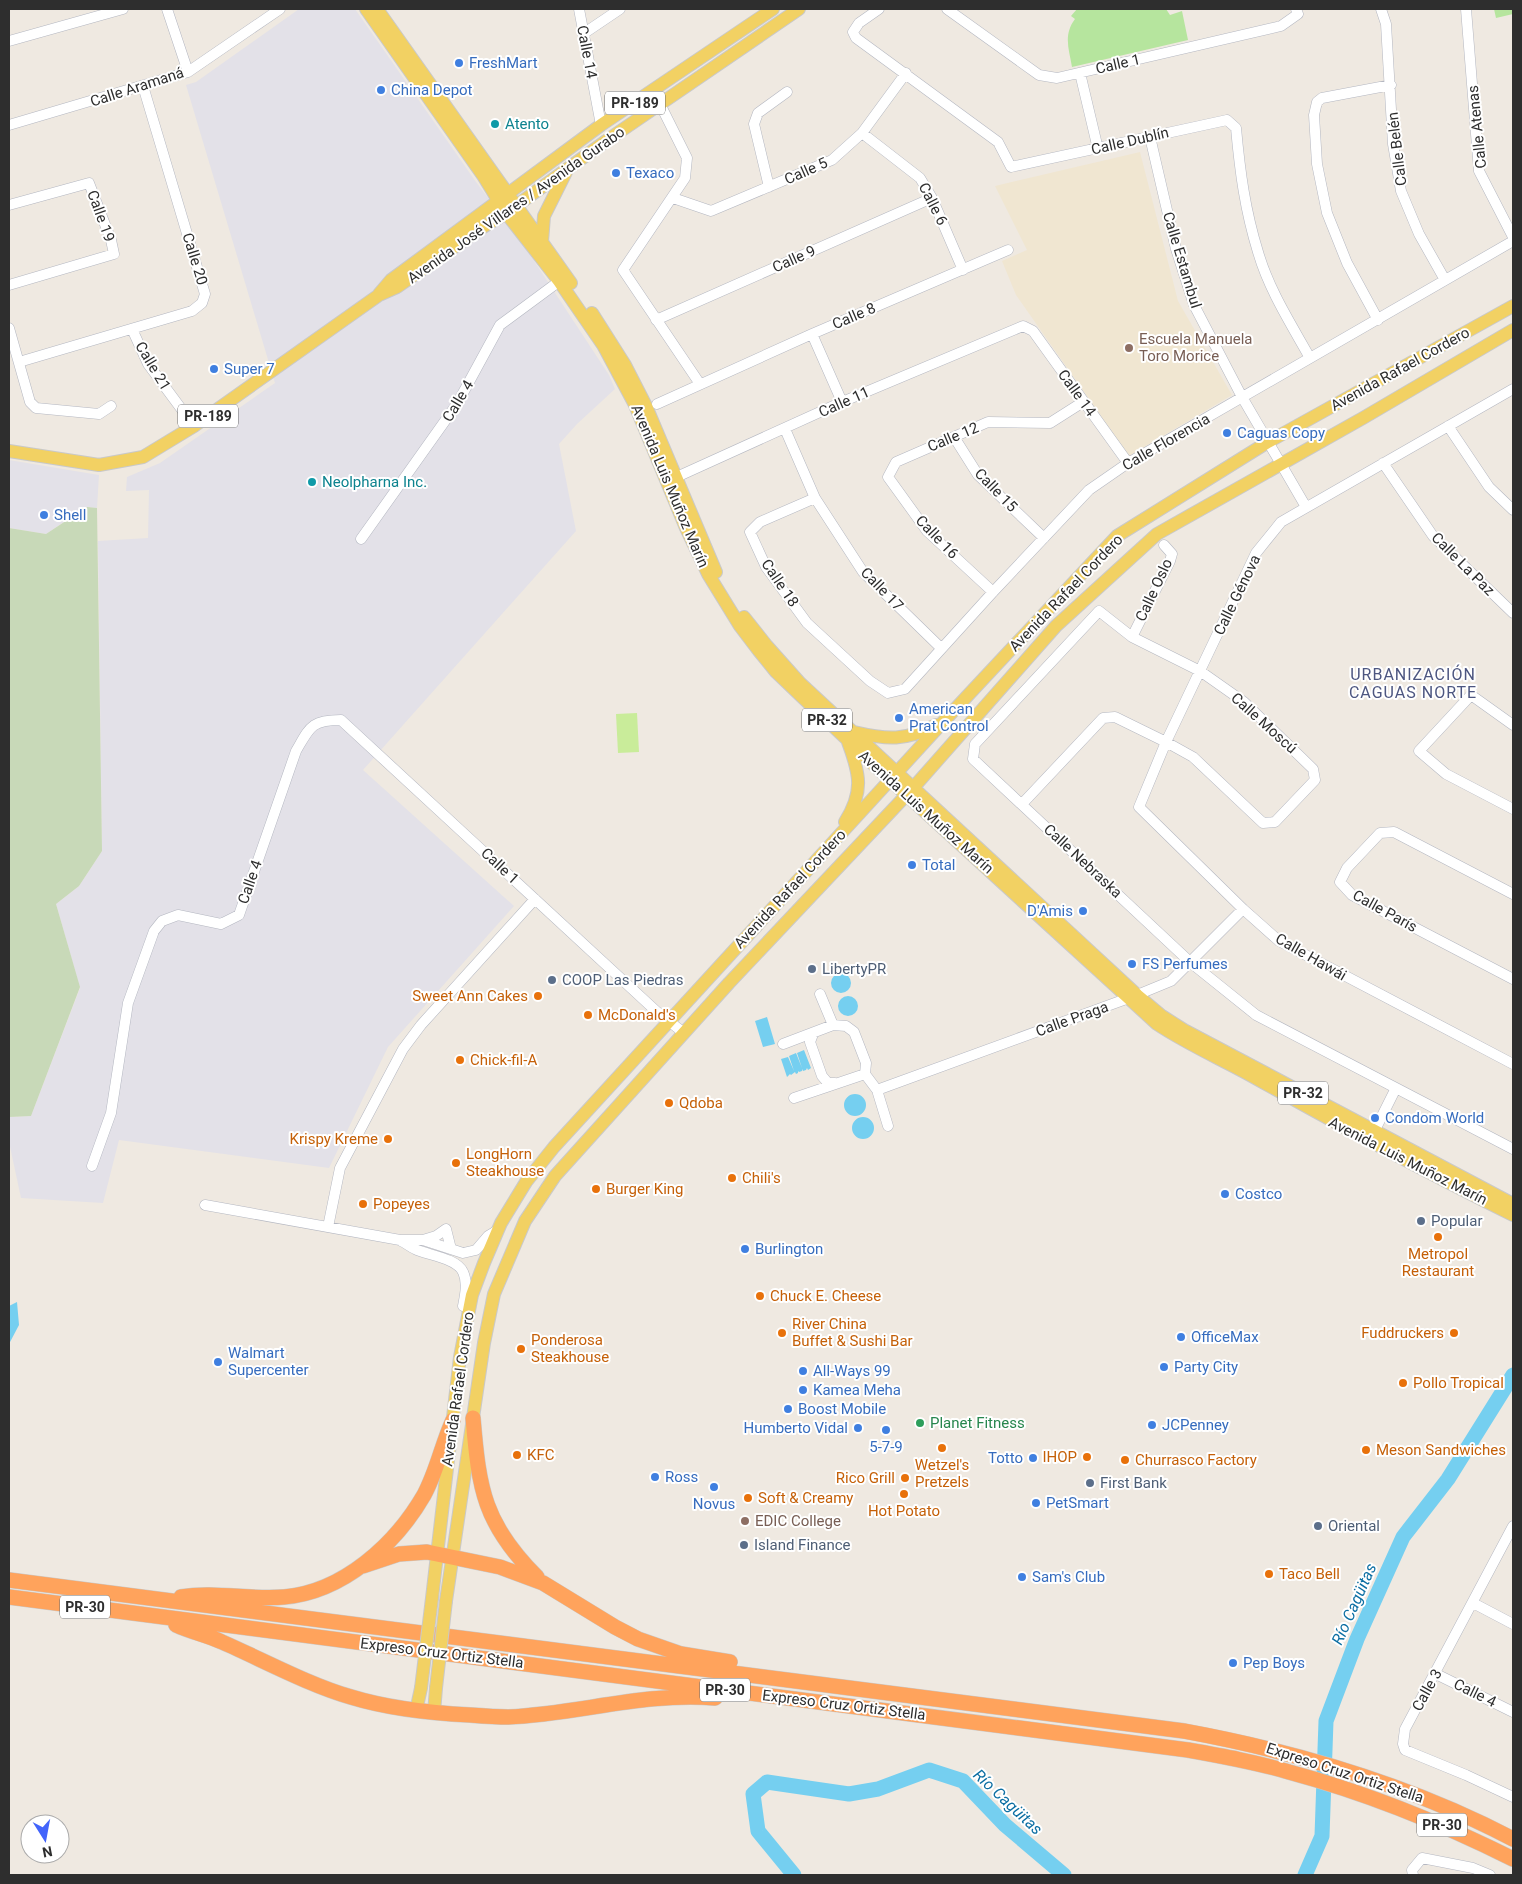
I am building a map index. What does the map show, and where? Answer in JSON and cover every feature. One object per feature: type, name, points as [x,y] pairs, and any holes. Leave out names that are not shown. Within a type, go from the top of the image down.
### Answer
[{"type":"highway","points":[[473,1418],[479,1477],[484,1499],[494,1523],[506,1543],[543,1583]]},
{"type":"highway","points":[[363,1566],[393,1535],[424,1495],[453,1420]]},
{"type":"highway","points":[[163,1600],[197,1594],[263,1598],[301,1594],[338,1580],[363,1566],[399,1554],[437,1553],[500,1566],[543,1583],[615,1627],[653,1645],[681,1654],[736,1663],[781,1679]]},
{"type":"highway","name":"Expreso Cruz Ortiz Stella","points":[[9,1580],[1184,1731],[1290,1754],[1372,1778],[1434,1802],[1513,1839]]},
{"type":"highway","name":"Expreso Cruz Ortiz Stella","points":[[9,1597],[1188,1750],[1288,1771],[1368,1796],[1426,1818],[1513,1859]]},
{"type":"highway","points":[[161,1617],[187,1630],[213,1638],[326,1688],[351,1697],[416,1711],[506,1717],[647,1698],[696,1696],[728,1700],[776,1696]]},
{"type":"main road","name":"Avenida Luis Muñoz Marín","points":[[366,9],[503,197],[522,232],[606,333],[646,406],[671,479],[714,567],[740,611],[784,666],[849,735],[1133,997],[1184,1030],[1513,1215]]},
{"type":"main road","name":"Avenida Luis Muñoz Marín","points":[[377,9],[489,177]]},
{"type":"main road","name":"Avenida José Villares / Avenida Gurabo","points":[[474,226],[503,197],[601,125],[773,9]]},
{"type":"main road","name":"Avenida José Villares / Avenida Gurabo","points":[[9,451],[99,465],[143,457],[194,426],[379,295],[390,280],[474,226],[511,209],[799,9]]},
{"type":"main road","points":[[542,242],[544,216],[568,169]]},
{"type":"main road","points":[[522,232],[504,224],[474,226],[483,202],[489,177],[510,181],[538,172]]},
{"type":"main road","name":"Avenida Luis Muñoz Marín","points":[[511,209],[542,242],[563,279]]},
{"type":"main road","name":"Avenida Rafael Cordero","points":[[416,1711],[432,1598],[466,1321],[472,1295],[498,1230],[526,1182],[554,1147],[668,1021],[1117,536],[1268,442],[1513,306]]},
{"type":"main road","name":"Avenida Rafael Cordero","points":[[434,1713],[446,1601],[484,1343],[494,1294],[525,1221],[555,1176],[735,976],[909,791],[1056,626],[1157,534],[1281,465],[1513,330]]},
{"type":"main road","points":[[828,849],[853,809],[859,790],[857,770],[849,735],[888,739],[923,732],[943,722]]},
{"type":"main road","name":"Avenida Luis Muñoz Marín","points":[[1372,1137],[1513,1204]]},
{"type":"street","points":[[9,41],[123,9]]},
{"type":"street","points":[[167,9],[188,72]]},
{"type":"street","name":"Calle Aramaná","points":[[9,125],[188,72],[266,13],[280,9]]},
{"type":"street","name":"Calle 14","points":[[579,9],[601,125]]},
{"type":"street","points":[[583,34],[620,9]]},
{"type":"street","name":"Calle Dublín","points":[[879,9],[859,23],[853,32],[856,38],[998,142],[1011,167],[1227,120],[1236,128],[1242,187],[1258,254],[1280,305],[1310,358]]},
{"type":"street","name":"Calle 1","points":[[947,9],[1039,75],[1056,78],[1280,26],[1298,14],[1296,9]]},
{"type":"street","name":"Calle Belén","points":[[1381,9],[1386,24],[1394,144],[1401,191],[1419,234],[1445,280]]},
{"type":"street","name":"Calle Atenas","points":[[1466,9],[1479,171],[1513,237]]},
{"type":"street","name":"Calle 5","points":[[673,198],[711,211],[832,160],[862,133],[906,73]]},
{"type":"street","points":[[1080,73],[1098,149]]},
{"type":"street","points":[[1378,320],[1347,264],[1327,213],[1317,164],[1314,115],[1317,102],[1322,98],[1391,84]]},
{"type":"street","name":"Calle 20","points":[[19,362],[192,311],[202,303],[205,294],[143,86]]},
{"type":"street","points":[[769,188],[754,124],[758,113],[787,92]]},
{"type":"street","points":[[660,104],[687,158],[685,178],[623,270],[700,384]]},
{"type":"street","name":"Calle 6","points":[[862,133],[920,178],[932,198],[963,270]]},
{"type":"street","name":"Calle Estambul","points":[[1150,137],[1176,248],[1194,305],[1242,397],[1306,508]]},
{"type":"street","name":"Calle 19","points":[[9,205],[89,183],[111,240],[114,254],[9,285]]},
{"type":"street","name":"Calle 9","points":[[656,320],[932,198]]},
{"type":"street","name":"Calle Florencia","points":[[870,681],[888,693],[905,689],[1089,490],[1128,463],[1513,241]]},
{"type":"street","name":"Calle 8","points":[[657,404],[812,334],[1008,250]]},
{"type":"street","name":"Calle 4","points":[[361,539],[457,404],[500,325],[563,279]]},
{"type":"street","name":"Calle 14","points":[[1023,326],[1033,331],[1128,463]]},
{"type":"street","name":"Calle 11","points":[[671,479],[842,402],[1023,326]]},
{"type":"street","points":[[9,328],[30,402],[36,408],[99,414],[111,406]]},
{"type":"street","name":"Calle 21","points":[[132,330],[148,364],[194,426]]},
{"type":"street","points":[[812,334],[842,402]]},
{"type":"street","name":"Calle Génova","points":[[1139,807],[1166,742],[1256,553],[1281,522],[1513,390]]},
{"type":"street","name":"Calle 12","points":[[888,477],[896,462],[988,422],[1050,423],[1084,402]]},
{"type":"street","points":[[1448,426],[1488,487],[1513,510]]},
{"type":"street","name":"Calle 17","points":[[785,429],[815,498],[863,572],[941,648]]},
{"type":"street","name":"Calle 15","points":[[954,437],[978,475],[1044,538]]},
{"type":"street","name":"Calle La Paz","points":[[1383,463],[1433,536],[1513,613]]},
{"type":"street","name":"Calle 16","points":[[888,477],[927,531],[993,592]]},
{"type":"street","name":"Calle 18","points":[[815,498],[760,522],[750,532],[766,567],[806,623],[870,681]]},
{"type":"street","name":"Calle Oslo","points":[[1132,637],[1170,561],[1172,554],[1164,545]]},
{"type":"street","name":"Calle Nebraska","points":[[1132,637],[1099,611],[974,744],[973,759],[1190,962],[1256,1015],[1513,1149]]},
{"type":"street","name":"Calle Moscú","points":[[1132,637],[1200,671],[1244,702],[1314,769],[1315,780],[1276,822],[1263,823],[1193,757],[1166,742]]},
{"type":"street","points":[[1513,725],[1471,695],[1419,751],[1446,774],[1513,809]]},
{"type":"street","points":[[1022,804],[1103,718],[1115,717],[1166,742]]},
{"type":"street","name":"Calle 1","points":[[309,728],[325,720],[341,720],[668,1021],[684,1033]]},
{"type":"street","name":"Calle 4","points":[[92,1166],[111,1113],[128,1003],[154,931],[162,921],[178,915],[221,924],[239,915],[296,751],[309,728]]},
{"type":"street","name":"Calle Hawái","points":[[1139,807],[1279,942],[1513,1064]]},
{"type":"street","name":"Calle París","points":[[1513,894],[1394,832],[1380,833],[1347,868],[1340,882],[1352,895],[1513,979]]},
{"type":"street","points":[[328,1227],[340,1168],[403,1049],[421,1025],[535,899]]},
{"type":"street","name":"Calle Praga","points":[[876,1090],[1133,997],[1170,980],[1243,909]]},
{"type":"street","points":[[820,994],[834,1025]]},
{"type":"street","points":[[783,1044],[834,1025],[846,1026],[854,1032],[866,1063],[865,1074],[876,1090],[888,1126]]},
{"type":"street","points":[[813,1034],[810,1042],[822,1076],[828,1083],[835,1083]]},
{"type":"street","points":[[794,1098],[865,1074]]},
{"type":"street","points":[[1372,1137],[1396,1088]]},
{"type":"street","points":[[205,1205],[400,1240],[423,1240],[436,1236],[446,1229],[451,1249]]},
{"type":"street","points":[[423,1240],[463,1253],[476,1250],[488,1236],[498,1230]]},
{"type":"street","points":[[400,1240],[414,1249],[445,1258],[463,1271],[466,1293],[463,1308],[466,1321]]},
{"type":"street","name":"Calle 3","points":[[1513,1529],[1405,1729],[1403,1744],[1406,1750],[1513,1797]]},
{"type":"street","points":[[1473,1603],[1513,1624]]},
{"type":"street","name":"Calle 4","points":[[1436,1674],[1513,1712]]},
{"type":"street","points":[[1413,1875],[1412,1870],[1422,1858],[1473,1868],[1490,1875]]},
{"type":"shaded area","points":[[299,9],[355,9],[476,182],[521,241],[609,375],[615,389],[577,424],[559,444],[576,531],[363,770],[514,906],[388,1047],[329,1168],[119,1140],[103,1203],[21,1198],[9,1142],[9,1117],[31,1116],[80,988],[56,904],[79,886],[102,851],[98,541],[148,538],[149,490],[126,491],[127,477],[160,463],[275,383],[186,85],[196,82]]},
{"type":"shaded area","name":"Escuela Manuela Toro Morice","points":[[1140,152],[1178,301],[1232,395],[1129,456],[1016,295],[1002,261],[1027,250],[995,186]]},
{"type":"shaded area","points":[[9,460],[99,475],[97,508],[86,507],[46,534],[9,528]]},
{"type":"green space","points":[[1077,9],[1166,9],[1170,15],[1182,11],[1188,40],[1072,67],[1068,48],[1068,36],[1075,19],[1071,16]]},
{"type":"green space","points":[[1494,9],[1513,9],[1513,14],[1496,18]]},
{"type":"green space","points":[[87,507],[97,508],[102,851],[79,886],[56,904],[80,987],[31,1116],[9,1117],[9,528],[46,534]]},
{"type":"green space","points":[[637,713],[639,752],[618,753],[616,714]]},
{"type":"water","points":[[841,973],[848,976],[851,983],[848,990],[841,993],[834,990],[831,983],[834,976]]},
{"type":"water","points":[[848,996],[855,999],[858,1006],[855,1013],[848,1016],[841,1013],[838,1006],[841,999]]},
{"type":"water","points":[[767,1017],[775,1044],[763,1047],[755,1021]]},
{"type":"water","points":[[804,1050],[811,1068],[803,1071],[802,1069],[802,1071],[790,1074],[787,1077],[781,1059],[788,1057],[794,1071],[789,1056],[796,1053],[802,1068],[797,1053]]},
{"type":"water","points":[[855,1094],[863,1097],[866,1105],[863,1113],[855,1116],[847,1113],[844,1105],[847,1097]]},
{"type":"water","points":[[863,1117],[871,1120],[874,1128],[871,1136],[863,1139],[855,1136],[852,1128],[855,1120]]},
{"type":"water","points":[[17,1302],[19,1325],[9,1344],[9,1306]]},
{"type":"waterway","name":"Río Cagüitas","points":[[1305,1875],[1322,1836],[1326,1721],[1357,1639],[1403,1537],[1448,1479],[1513,1375]]},
{"type":"waterway","name":"Río Cagüitas","points":[[794,1875],[758,1831],[753,1794],[767,1782],[849,1794],[878,1789],[929,1770],[963,1781],[1005,1825],[1064,1875]]},
{"type":"place","name":"FreshMart","points":[[459,63]]},
{"type":"place","name":"China Depot","points":[[381,90]]},
{"type":"place","name":"Atento","points":[[495,124]]},
{"type":"place","name":"Texaco","points":[[616,173]]},
{"type":"place","name":"Escuela Manuela Toro Morice","points":[[1129,348]]},
{"type":"place","name":"Super 7","points":[[214,369]]},
{"type":"place","name":"Caguas Copy","points":[[1227,433]]},
{"type":"place","name":"Neolpharna Inc.","points":[[312,482]]},
{"type":"place","name":"Shell","points":[[44,515]]},
{"type":"place","name":"American Prat Control","points":[[899,718]]},
{"type":"place","name":"Total","points":[[912,865]]},
{"type":"place","name":"D'Amis","points":[[1083,911]]},
{"type":"place","name":"FS Perfumes","points":[[1132,964]]},
{"type":"place","name":"LibertyPR","points":[[812,969]]},
{"type":"place","name":"COOP Las Piedras","points":[[552,980]]},
{"type":"place","name":"Sweet Ann Cakes","points":[[538,996]]},
{"type":"place","name":"McDonald's","points":[[588,1015]]},
{"type":"place","name":"Chick-fil-A","points":[[460,1060]]},
{"type":"place","name":"Qdoba","points":[[669,1103]]},
{"type":"place","name":"Condom World","points":[[1375,1118]]},
{"type":"place","name":"Krispy Kreme","points":[[388,1139]]},
{"type":"place","name":"LongHorn Steakhouse","points":[[456,1163]]},
{"type":"place","name":"Chili's","points":[[732,1178]]},
{"type":"place","name":"Burger King","points":[[596,1189]]},
{"type":"place","name":"Costco","points":[[1225,1194]]},
{"type":"place","name":"Popeyes","points":[[363,1204]]},
{"type":"place","name":"Popular","points":[[1421,1221]]},
{"type":"place","name":"Metropol Restaurant","points":[[1438,1237]]},
{"type":"place","name":"Burlington","points":[[745,1249]]},
{"type":"place","name":"Chuck E. Cheese","points":[[760,1296]]},
{"type":"place","name":"River China Buffet & Sushi Bar","points":[[782,1333]]},
{"type":"place","name":"Fuddruckers","points":[[1454,1333]]},
{"type":"place","name":"OfficeMax","points":[[1181,1337]]},
{"type":"place","name":"Ponderosa Steakhouse","points":[[521,1349]]},
{"type":"place","name":"Walmart Supercenter","points":[[218,1362]]},
{"type":"place","name":"Party City","points":[[1164,1367]]},
{"type":"place","name":"All-Ways 99","points":[[803,1371]]},
{"type":"place","name":"Pollo Tropical","points":[[1403,1383]]},
{"type":"place","name":"Kamea Meha","points":[[803,1390]]},
{"type":"place","name":"Boost Mobile","points":[[788,1409]]},
{"type":"place","name":"Planet Fitness","points":[[920,1423]]},
{"type":"place","name":"JCPenney","points":[[1152,1425]]},
{"type":"place","name":"Humberto Vidal","points":[[858,1428]]},
{"type":"place","name":"5-7-9","points":[[886,1430]]},
{"type":"place","name":"Wetzel's Pretzels","points":[[942,1448]]},
{"type":"place","name":"Meson Sandwiches","points":[[1366,1450]]},
{"type":"place","name":"KFC","points":[[517,1455]]},
{"type":"place","name":"IHOP","points":[[1087,1457]]},
{"type":"place","name":"Totto","points":[[1033,1458]]},
{"type":"place","name":"Churrasco Factory","points":[[1125,1460]]},
{"type":"place","name":"Ross","points":[[655,1477]]},
{"type":"place","name":"Rico Grill","points":[[905,1478]]},
{"type":"place","name":"First Bank","points":[[1090,1483]]},
{"type":"place","name":"Novus","points":[[714,1487]]},
{"type":"place","name":"Hot Potato","points":[[904,1494]]},
{"type":"place","name":"Soft & Creamy","points":[[748,1498]]},
{"type":"place","name":"PetSmart","points":[[1036,1503]]},
{"type":"place","name":"EDIC College","points":[[745,1521]]},
{"type":"place","name":"Oriental","points":[[1318,1526]]},
{"type":"place","name":"Island Finance","points":[[744,1545]]},
{"type":"place","name":"Taco Bell","points":[[1269,1574]]},
{"type":"place","name":"Sam's Club","points":[[1022,1577]]},
{"type":"place","name":"Pep Boys","points":[[1233,1663]]},
{"type":"district","name":"URBANIZACIÓN CAGUAS NORTE","points":[[1413,683]]}]
